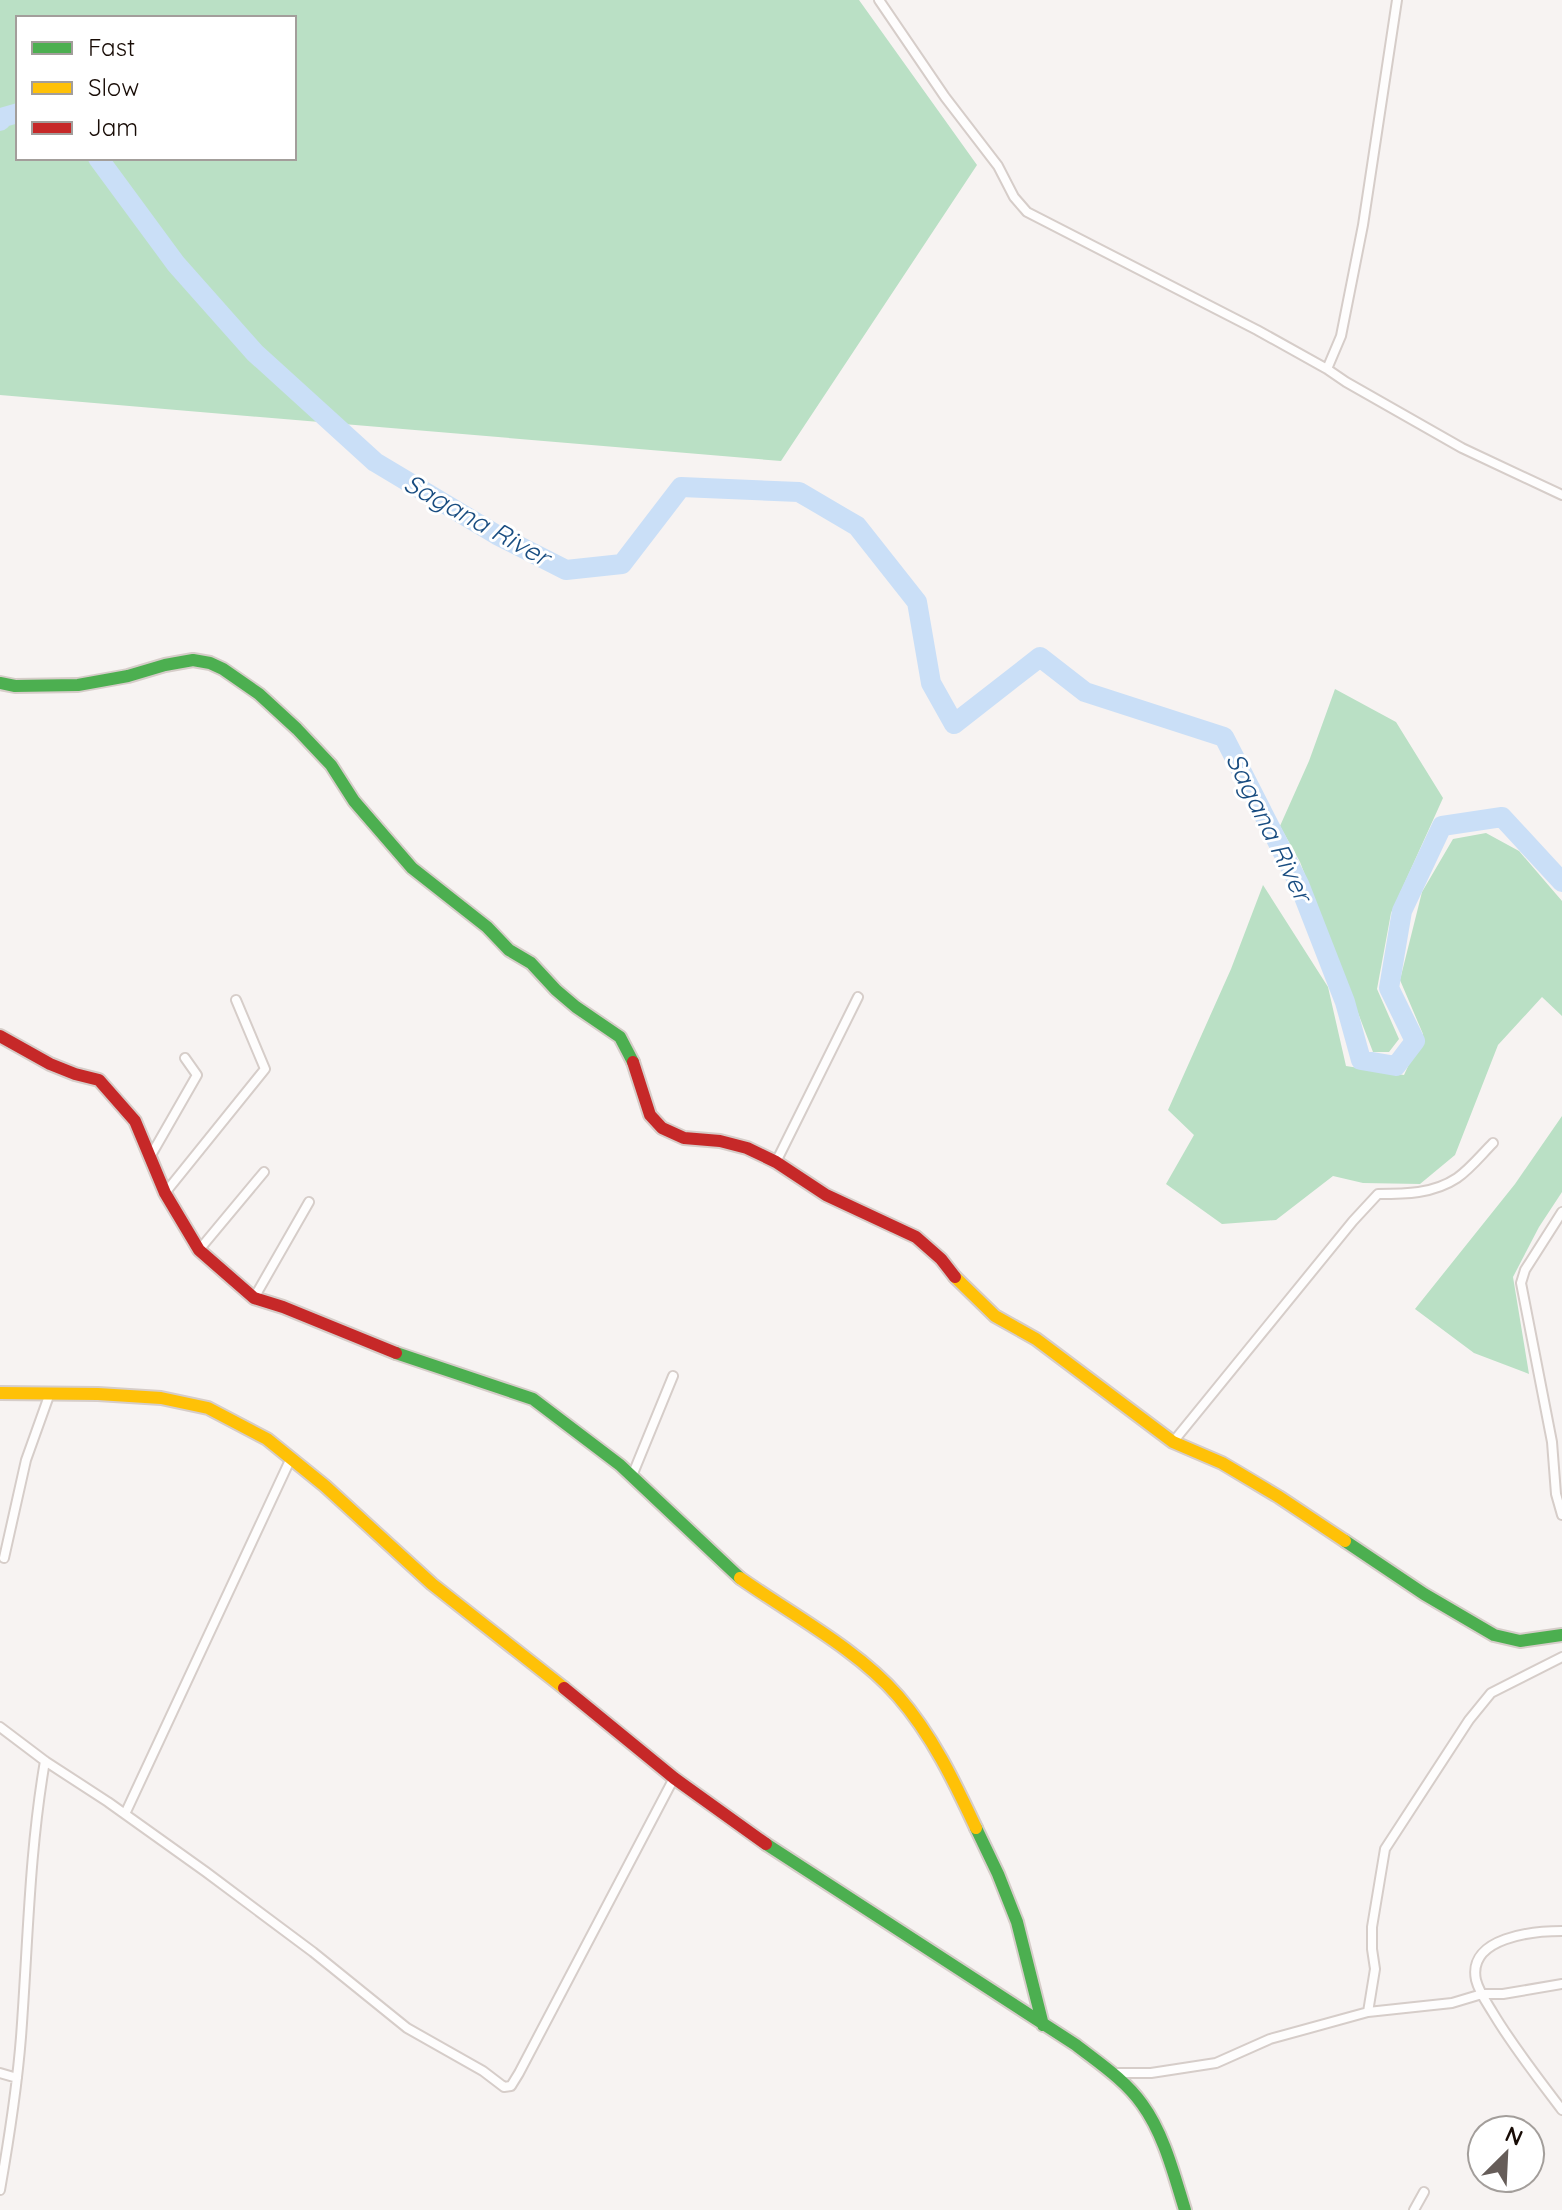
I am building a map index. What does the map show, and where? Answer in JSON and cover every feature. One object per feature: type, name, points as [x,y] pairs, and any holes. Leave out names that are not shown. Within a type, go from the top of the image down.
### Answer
[{"type":"street","points":[[879,0],[945,97],[998,166],[1014,197],[1027,212],[1327,369],[1462,448],[1562,495]]},
{"type":"street","points":[[1327,369],[1341,336],[1363,225],[1397,0]]},
{"type":"street","points":[[0,683],[15,686],[78,685],[193,660],[223,669],[259,694],[306,738],[331,765],[354,801],[412,868],[487,927],[509,950],[531,963],[576,1007],[620,1037],[637,1069],[650,1115],[662,1128],[684,1138],[720,1141],[747,1148],[776,1162],[826,1195],[916,1237],[995,1316],[1036,1339],[1173,1442],[1222,1463],[1279,1497],[1424,1594],[1494,1635],[1520,1641],[1562,1635]]},
{"type":"street","points":[[776,1162],[858,997]]},
{"type":"street","points":[[165,1193],[265,1069],[236,1000]]},
{"type":"street","points":[[0,1036],[50,1064],[99,1080],[135,1121],[165,1193],[199,1250],[254,1298],[387,1350],[533,1399],[632,1476],[741,1579],[874,1673],[898,1696],[942,1757],[998,1874],[1017,1922],[1043,2025]]},
{"type":"street","points":[[150,1157],[197,1075],[185,1058]]},
{"type":"street","points":[[1173,1442],[1378,1194],[1433,1190],[1458,1178],[1493,1143]]},
{"type":"street","points":[[199,1250],[264,1172]]},
{"type":"street","points":[[254,1298],[309,1202]]},
{"type":"street","points":[[1562,1212],[1525,1270],[1521,1283],[1546,1408],[1556,1494],[1562,1515]]},
{"type":"street","points":[[632,1476],[673,1376]]},
{"type":"street","points":[[0,1393],[161,1398],[208,1408],[267,1439],[325,1486],[432,1584],[674,1778],[743,1828],[1076,2045],[1113,2073],[1144,2106],[1185,2210]]},
{"type":"street","points":[[4,1558],[26,1460],[50,1393]]},
{"type":"street","points":[[125,1814],[291,1458]]},
{"type":"street","points":[[1368,2012],[1375,1969],[1372,1927],[1385,1849],[1469,1720],[1491,1693],[1562,1657]]},
{"type":"street","points":[[0,1727],[313,1952],[407,2028],[483,2071],[504,2087],[511,2086],[519,2073],[674,1778]]},
{"type":"street","points":[[0,2190],[21,2041],[31,1860],[45,1761]]},
{"type":"street","points":[[1562,1931],[1499,1941],[1488,1949],[1478,1963],[1476,1978],[1514,2049],[1562,2110]]},
{"type":"street","points":[[1113,2073],[1151,2073],[1216,2063],[1270,2039],[1368,2012],[1452,2003],[1482,1994],[1503,1994],[1562,1984]]},
{"type":"street","points":[[0,2073],[17,2078]]},
{"type":"street","points":[[1414,2210],[1424,2192]]},
{"type":"green space","points":[[0,0],[859,0],[977,165],[781,461],[0,395]]},
{"type":"green space","points":[[1335,689],[1396,722],[1443,798],[1391,913],[1377,989],[1399,1039],[1389,1052],[1373,1052],[1300,862],[1280,826],[1309,761]]},
{"type":"green space","points":[[1486,833],[1519,851],[1562,901],[1562,1016],[1542,997],[1498,1045],[1455,1155],[1420,1184],[1363,1183],[1333,1176],[1276,1220],[1222,1224],[1166,1184],[1194,1135],[1168,1110],[1231,969],[1263,885],[1328,987],[1346,1066],[1404,1075],[1423,1034],[1400,980],[1422,892],[1453,839]]},
{"type":"green space","points":[[1562,1116],[1562,1192],[1539,1227],[1513,1277],[1529,1374],[1474,1353],[1415,1309],[1515,1184]]},
{"type":"waterway","name":"Sagana River","points":[[0,121],[16,114]]},
{"type":"waterway","name":"Sagana River","points":[[99,160],[176,264],[255,353],[375,462],[497,535],[566,570],[622,564],[681,487],[799,492],[857,526],[917,602],[931,683],[954,724],[1040,657],[1085,692],[1224,737],[1299,884],[1345,1002],[1361,1060],[1396,1066],[1415,1041],[1389,988],[1402,911],[1442,826],[1502,817],[1562,882]]},
{"type":"traffic: fast","points":[[0,683],[15,686],[78,685],[193,660],[223,669],[259,694],[297,729],[331,765],[354,801],[412,868],[487,927],[509,950],[531,963],[576,1007],[620,1037],[633,1062]]},
{"type":"traffic: fast","points":[[396,1353],[533,1399],[620,1465],[740,1578]]},
{"type":"traffic: fast","points":[[1345,1541],[1424,1594],[1494,1635],[1520,1641],[1562,1635]]},
{"type":"traffic: fast","points":[[976,1828],[1017,1922],[1043,2025]]},
{"type":"traffic: fast","points":[[766,1844],[1076,2045],[1120,2080],[1150,2116],[1168,2155],[1185,2210]]},
{"type":"traffic: slow","points":[[955,1277],[995,1316],[1036,1339],[1173,1442],[1222,1463],[1345,1541]]},
{"type":"traffic: slow","points":[[0,1393],[161,1398],[208,1408],[267,1439],[325,1486],[432,1584],[564,1688]]},
{"type":"traffic: slow","points":[[740,1578],[823,1633],[882,1679],[932,1743],[976,1828]]},
{"type":"traffic: jam","points":[[0,1036],[50,1064],[99,1080],[135,1121],[165,1193],[199,1250],[254,1298],[396,1353]]},
{"type":"traffic: jam","points":[[633,1062],[650,1115],[662,1128],[684,1138],[720,1141],[747,1148],[776,1162],[826,1195],[916,1237],[941,1259],[955,1277]]},
{"type":"traffic: jam","points":[[564,1688],[674,1778],[766,1844]]}]
